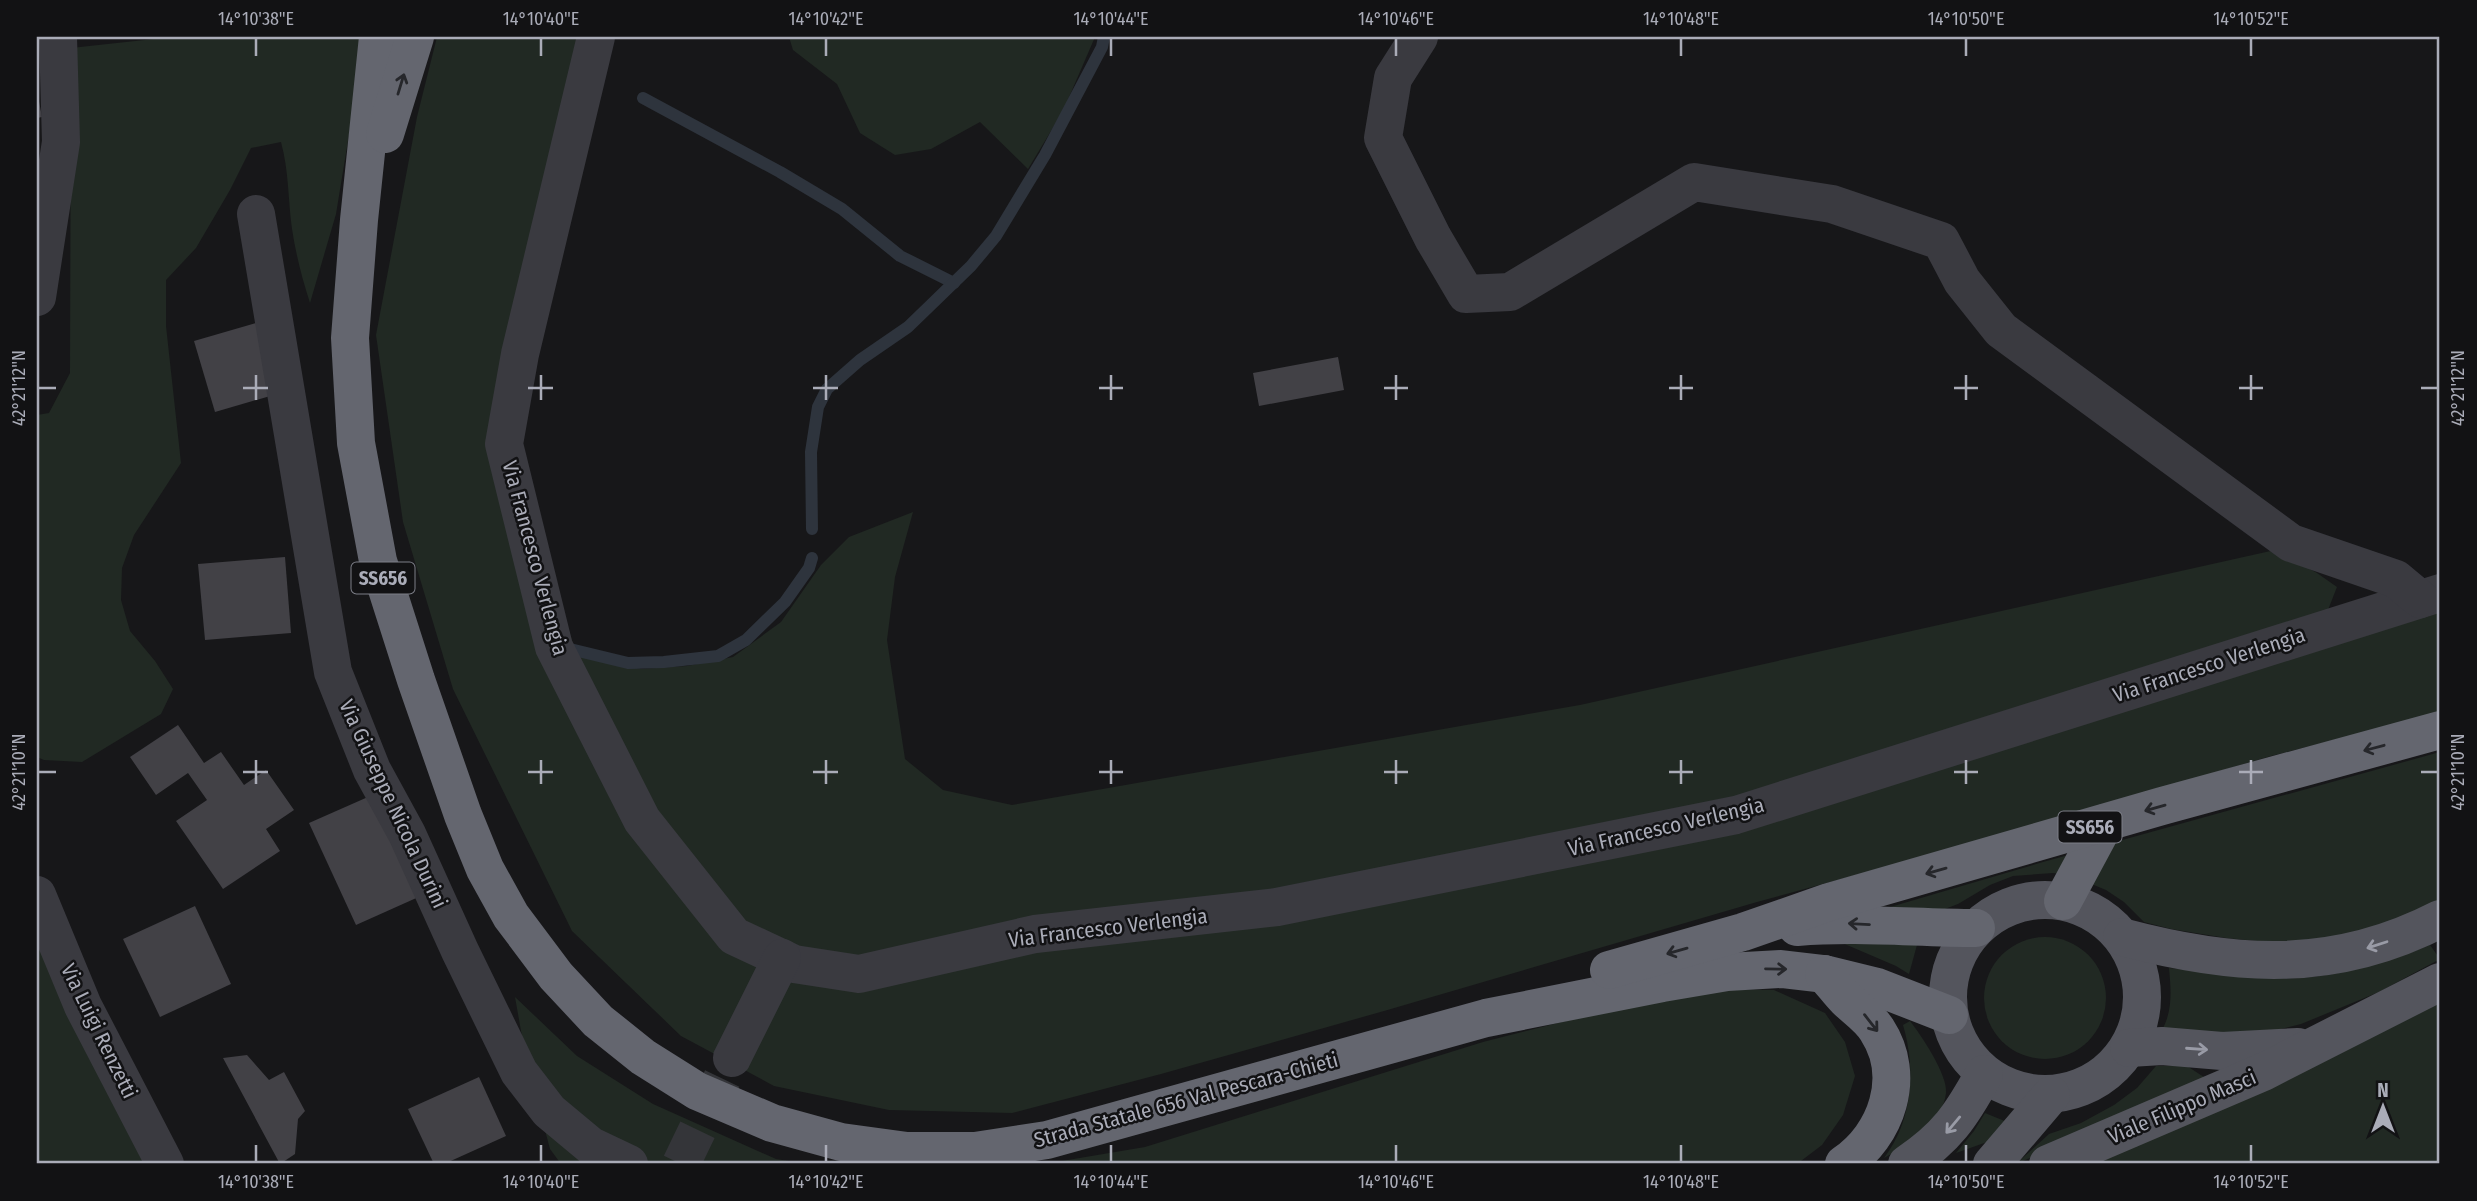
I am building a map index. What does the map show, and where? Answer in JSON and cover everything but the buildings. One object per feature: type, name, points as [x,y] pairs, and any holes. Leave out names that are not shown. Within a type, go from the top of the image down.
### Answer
[{"type":"highway","name":"Strada Statale 656 Val Pescara-Chieti","points":[[379,37],[359,220],[351,338],[356,443],[378,561],[416,680],[463,815],[485,869],[510,916],[556,976],[598,1021],[643,1057],[697,1091],[772,1123],[841,1142],[907,1152],[975,1152],[1047,1140],[1486,1018]]},
{"type":"highway","name":"Strada Statale 656 Val Pescara-Chieti","points":[[359,220],[415,37]]},
{"type":"highway","name":"SS656","points":[[1486,1018],[1607,971],[1743,932],[1829,902],[2440,730]]},
{"type":"highway","name":"SS656","points":[[2063,901],[2105,823]]},
{"type":"highway","name":"SS656","points":[[1743,932],[1838,923],[1976,928]]},
{"type":"highway","name":"SS656","points":[[1486,1018],[1727,972],[1781,969],[1824,974],[1877,987],[1949,1014]]},
{"type":"highway","points":[[1824,974],[1876,1029],[1885,1046],[1891,1070],[1891,1091],[1882,1121],[1873,1138],[1858,1155],[1844,1164]]},
{"type":"main road","points":[[2039,900],[2063,901],[2086,908],[2106,920],[2122,937],[2134,957],[2141,980],[2143,1003],[2129,1048],[2114,1066],[2095,1081],[2074,1091],[2051,1095],[2027,1093],[2004,1086],[1984,1074],[1968,1057],[1955,1037],[1947,991],[1951,968],[1961,946],[1976,928],[1994,914],[2016,904],[2039,900]]},
{"type":"main road","points":[[2122,937],[2151,945],[2251,961],[2310,960],[2376,947],[2440,919]]},
{"type":"main road","name":"Viale Filippo Masci","points":[[2048,1164],[2263,1072],[2440,982]]},
{"type":"main road","name":"Viale Filippo Masci","points":[[2129,1048],[2162,1046],[2222,1051],[2314,1046]]},
{"type":"main road","points":[[1907,1164],[1942,1138],[1962,1114],[1984,1074]]},
{"type":"main road","points":[[1992,1164],[2051,1095]]},
{"type":"street","points":[[37,297],[61,142],[58,37]]},
{"type":"street","name":"Via Francesco Verlengia","points":[[596,37],[520,354],[504,444],[554,647],[642,820],[734,936],[794,964],[859,974],[1035,934],[1276,907],[1736,815],[2430,596]]},
{"type":"street","name":"Via Francesco Verlengia","points":[[1419,37],[1393,78],[1383,138],[1433,239],[1466,295],[1510,292],[1694,182],[1832,204],[1941,241],[1962,281],[2001,330],[2291,543],[2396,579],[2430,596]]},
{"type":"street","name":"Via Giuseppe Nicola Durini","points":[[256,214],[332,672],[372,770],[407,834],[519,1072],[549,1111],[591,1146],[629,1164]]},
{"type":"street","name":"Via Luigi Renzetti","points":[[37,895],[83,1006],[165,1164]]},
{"type":"street","points":[[732,1058],[782,958]]},
{"type":"shaded area","points":[[172,37],[365,37],[336,214],[310,303],[294,239],[281,142],[251,148],[196,248],[166,280],[166,326],[181,463],[134,535],[122,568],[121,600],[130,631],[155,661],[173,689],[161,714],[82,762],[44,760],[37,757],[37,415],[49,413],[70,373],[71,48]]},
{"type":"shaded area","points":[[437,37],[611,37],[521,433],[529,503],[576,653],[641,669],[687,666],[733,657],[781,622],[821,565],[849,537],[913,512],[895,577],[887,640],[905,759],[943,790],[1012,805],[1580,705],[2275,550],[2337,587],[2313,648],[2440,608],[2440,713],[2271,756],[1384,1011],[1012,1113],[889,1110],[774,1086],[681,1036],[572,931],[453,689],[403,522],[376,335],[417,117]]},
{"type":"shaded area","points":[[789,37],[1095,37],[1063,111],[1028,169],[980,122],[931,149],[895,155],[860,133],[837,84],[793,50]]},
{"type":"shaded area","points":[[2440,752],[2440,905],[2361,934],[2277,943],[2171,929],[2144,922],[2124,902],[2106,890],[2072,876],[2053,873],[2013,876],[1937,912],[1887,908],[2043,862]]},
{"type":"shaded area","points":[[37,913],[176,1164],[37,1164]]},
{"type":"shaded area","points":[[2045,937],[2069,941],[2088,955],[2102,974],[2106,998],[2102,1022],[2088,1041],[2069,1055],[2045,1059],[2021,1055],[2002,1041],[1988,1022],[1984,998],[1988,974],[2002,955],[2021,941]]},
{"type":"shaded area","points":[[1833,939],[1917,945],[1909,974]]},
{"type":"shaded area","points":[[2430,945],[2440,959],[2379,992],[2301,1024],[2250,1037],[2162,1030],[2170,1007],[2169,968],[2250,977],[2299,978],[2366,967]]},
{"type":"shaded area","points":[[1722,989],[1774,990],[1825,1013],[1845,1042],[1855,1076],[1843,1115],[1822,1145],[1797,1164],[1044,1164],[1145,1147],[1483,1042],[1641,1002]]},
{"type":"shaded area","points":[[515,997],[577,1056],[653,1104],[776,1159],[808,1164],[561,1164],[550,1149],[526,1059]]},
{"type":"shaded area","points":[[2440,1002],[2440,1164],[2077,1164]]},
{"type":"shaded area","points":[[1910,1021],[1927,1045],[1943,1076],[1946,1093],[1938,1114],[1923,1132],[1884,1158],[1894,1143],[1906,1111],[1910,1059],[1903,1025]]},
{"type":"shaded area","points":[[2156,1066],[2187,1066],[2210,1081],[2016,1164],[2049,1134],[2081,1123],[2114,1105],[2137,1088]]},
{"type":"shaded area","points":[[1985,1113],[2012,1124],[1987,1142],[1956,1153],[1974,1131]]},
{"type":"waterway","points":[[812,529],[811,452],[818,407],[827,389],[860,360],[908,327],[971,266],[996,236],[1045,155],[1102,47],[1104,37]]},
{"type":"waterway","points":[[643,98],[780,172],[842,209],[900,256],[954,283]]},
{"type":"waterway","points":[[570,649],[628,663],[718,656],[746,640],[785,602],[809,568],[812,558]]},
{"type":"tunnel","points":[[681,1164],[732,1058]]}]
